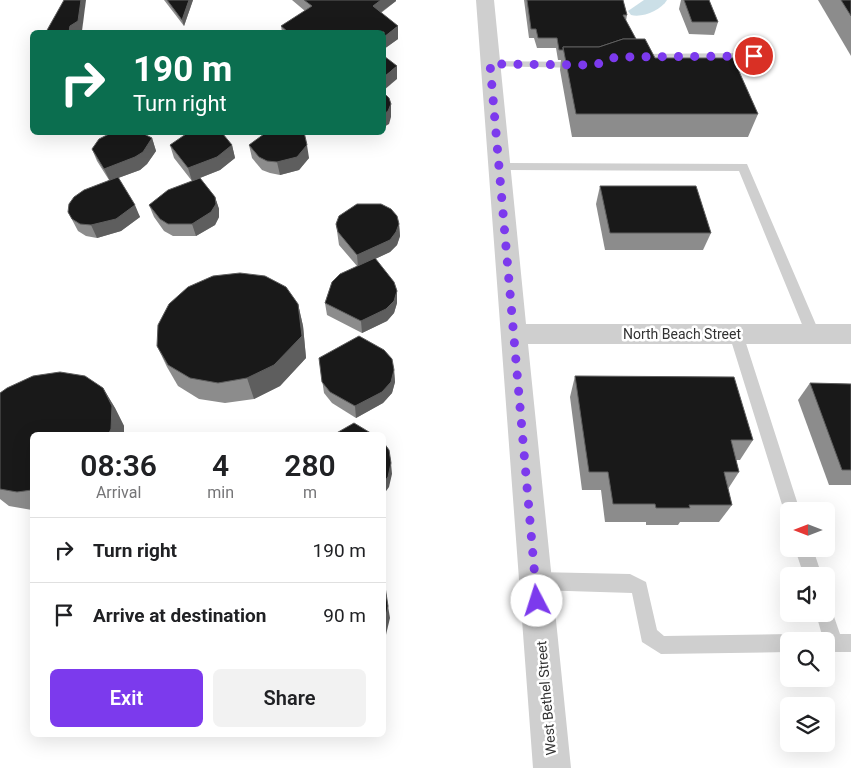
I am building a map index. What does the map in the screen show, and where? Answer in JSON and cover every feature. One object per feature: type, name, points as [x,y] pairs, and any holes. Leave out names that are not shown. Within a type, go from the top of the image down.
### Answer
[{"type":"street","name":"West Bethel Street","points":[[485,0],[552,768]]},
{"type":"street","name":"North Beach Street","points":[[514,334],[851,334]]},
{"type":"lane","points":[[626,57],[754,56]]},
{"type":"lane","points":[[490,64],[595,65]]},
{"type":"lane","points":[[499,167],[743,167],[814,334]]},
{"type":"lane","points":[[736,334],[789,502]]},
{"type":"lane","points":[[536,581],[630,583],[640,588],[650,635],[661,645],[780,643]]},
{"type":"lane","points":[[828,622],[837,643]]},
{"type":"building","points":[[64,0],[81,0],[78,21],[70,26],[69,30],[47,30]]},
{"type":"building","points":[[167,0],[189,0],[182,20]]},
{"type":"building","points":[[304,0],[381,0],[373,6],[398,26],[386,35],[386,30],[286,30],[281,26],[312,6]]},
{"type":"building","points":[[527,0],[623,0],[627,15],[623,15],[636,39],[623,39],[599,47],[563,47],[563,50],[559,50],[557,38],[538,38],[536,29],[531,29]]},
{"type":"building","points":[[684,0],[709,0],[718,22],[692,22]]},
{"type":"building","points":[[841,0],[851,0],[851,16]]},
{"type":"building","points":[[623,39],[645,39],[655,58],[733,58],[758,114],[576,114],[563,47],[599,47]]},
{"type":"building","points":[[386,58],[397,66],[386,75]]},
{"type":"building","points":[[386,95],[391,104],[386,112]]},
{"type":"building","points":[[107,135],[146,135],[152,138],[143,152],[104,169],[92,149],[99,139]]},
{"type":"building","points":[[185,135],[224,135],[232,145],[217,157],[188,168],[170,145]]},
{"type":"building","points":[[263,135],[305,135],[307,145],[297,157],[277,162],[267,161],[259,157],[249,145]]},
{"type":"building","points":[[118,177],[135,205],[116,219],[91,225],[80,224],[72,219],[68,212],[69,204],[74,197],[84,190]]},
{"type":"building","points":[[200,178],[215,197],[216,204],[211,212],[192,224],[168,224],[160,219],[149,205],[168,190]]},
{"type":"building","points":[[600,186],[696,186],[711,233],[610,233]]},
{"type":"building","points":[[357,204],[381,204],[391,209],[397,216],[399,224],[390,240],[357,255],[338,232],[336,224],[339,216]]},
{"type":"building","points":[[375,258],[394,282],[397,291],[394,301],[386,309],[361,321],[325,303],[332,282],[340,274]]},
{"type":"building","points":[[240,273],[265,276],[286,287],[298,304],[302,336],[274,365],[247,378],[218,383],[190,378],[168,365],[157,346],[158,325],[169,304],[188,287],[213,276]]},
{"type":"building","points":[[359,336],[384,350],[392,359],[394,370],[391,382],[382,392],[355,406],[330,392],[322,382],[319,358]]},
{"type":"building","points":[[60,372],[85,376],[103,388],[112,406],[111,429],[110,432],[30,432],[30,490],[17,492],[0,489],[0,393],[33,376]]},
{"type":"building","points":[[575,376],[734,377],[753,440],[731,440],[739,472],[724,472],[732,505],[689,505],[690,508],[656,508],[655,504],[613,504],[608,472],[589,472]]},
{"type":"building","points":[[810,383],[851,384],[851,470],[842,470]]},
{"type":"building","points":[[354,423],[369,432],[338,432]]},
{"type":"building","points":[[386,446],[389,450],[391,463],[386,480]]},
{"type":"building","points":[[386,593],[388,606],[386,616]]},
{"type":"waterway","points":[[638,11],[658,0]]},
{"type":"route","points":[[537,601],[490,64],[595,65],[616,57],[754,56]]}]
